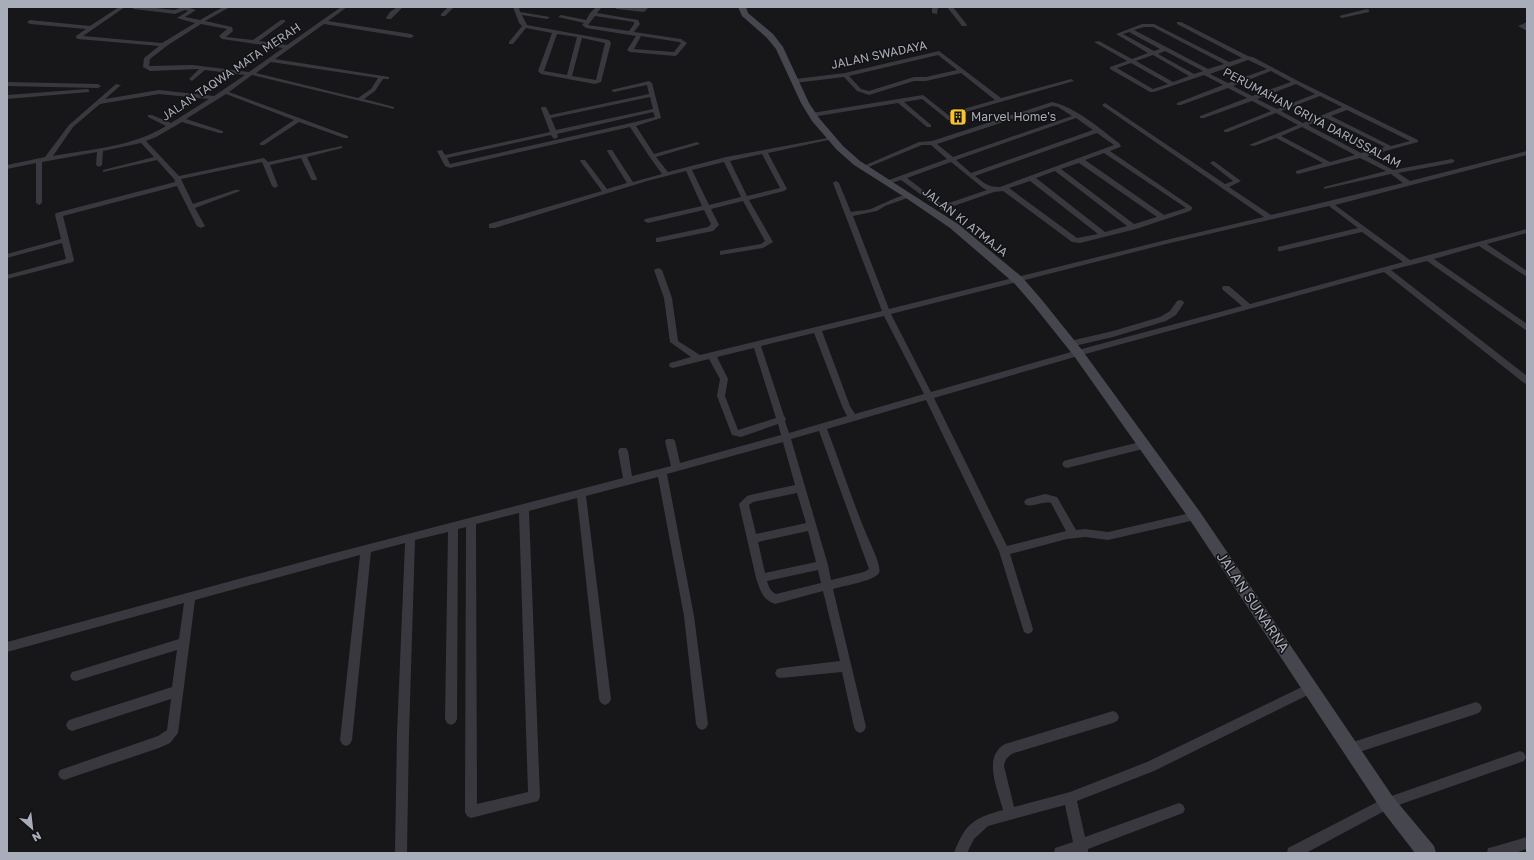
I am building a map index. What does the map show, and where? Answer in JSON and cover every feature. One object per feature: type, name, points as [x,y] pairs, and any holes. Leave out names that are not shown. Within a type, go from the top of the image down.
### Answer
[{"type":"street","points":[[122,7],[78,37],[162,45]]},
{"type":"street","points":[[134,7],[153,8],[175,12],[184,8],[193,10],[180,18],[231,29],[222,37],[289,47]]},
{"type":"street","points":[[227,7],[162,45],[147,58],[148,69],[181,66],[251,74],[392,108]]},
{"type":"street","name":"JALAN TAQWA MATA MERAH","points":[[7,167],[143,141],[172,126],[217,98],[344,7]]},
{"type":"street","points":[[389,18],[393,14],[392,13],[400,7]]},
{"type":"street","points":[[443,15],[452,7]]},
{"type":"street","points":[[516,7],[522,23],[525,26],[608,42],[600,80],[595,82],[546,75],[541,71],[555,32]]},
{"type":"street","points":[[599,7],[586,22],[585,25],[587,27],[681,41],[684,44],[678,52],[674,54],[631,50],[630,48],[639,35]]},
{"type":"street","points":[[616,7],[644,10],[646,7]]},
{"type":"street","name":"JALAN KI ATMAJA","points":[[742,7],[745,14],[763,30],[780,49],[812,115],[849,157],[954,226],[1018,280],[1074,349]]},
{"type":"street","points":[[950,7],[964,25]]},
{"type":"street","points":[[1360,7],[1367,11]]},
{"type":"street","points":[[1342,16],[1367,11]]},
{"type":"street","points":[[519,13],[547,17]]},
{"type":"street","points":[[592,14],[636,21],[637,24],[631,33]]},
{"type":"street","points":[[561,18],[586,22]]},
{"type":"street","points":[[30,22],[91,28]]},
{"type":"street","points":[[254,42],[283,22]]},
{"type":"street","points":[[324,22],[411,36]]},
{"type":"street","points":[[1179,23],[1247,58],[1251,58],[1320,94],[1416,140],[1298,172]]},
{"type":"street","points":[[1527,24],[1522,26],[1527,29]]},
{"type":"street","points":[[1195,77],[1119,34],[1144,25],[1154,26],[1228,64]]},
{"type":"street","points":[[511,43],[525,26]]},
{"type":"street","name":"PERUMAHAN GRIYA DARUSSALAM","points":[[1129,30],[1228,86],[1394,173],[1406,181]]},
{"type":"street","points":[[569,78],[580,36]]},
{"type":"street","points":[[1097,42],[1173,84]]},
{"type":"street","points":[[1165,49],[1112,68],[1146,88],[1154,91],[1247,58]]},
{"type":"street","name":"JALAN SWADAYA","points":[[795,81],[845,75],[898,64],[937,53],[942,54],[999,100]]},
{"type":"street","points":[[270,60],[385,78],[373,90],[359,100]]},
{"type":"street","points":[[192,80],[204,68]]},
{"type":"street","points":[[1179,104],[1272,69]]},
{"type":"street","points":[[845,75],[859,90],[869,93],[916,78],[926,79],[962,71]]},
{"type":"street","points":[[962,111],[1071,81]]},
{"type":"street","points":[[1202,117],[1296,82]]},
{"type":"street","points":[[614,90],[649,83],[652,95],[656,110],[658,118],[450,166],[447,165],[442,154],[656,110]]},
{"type":"street","points":[[7,84],[98,86]]},
{"type":"street","points":[[47,159],[71,126],[118,85]]},
{"type":"street","points":[[7,97],[86,92]]},
{"type":"street","points":[[100,102],[159,92],[217,98]]},
{"type":"street","points":[[225,92],[346,137]]},
{"type":"street","points":[[1226,131],[1320,94]]},
{"type":"street","points":[[548,117],[652,95]]},
{"type":"street","points":[[812,115],[923,97],[950,119]]},
{"type":"street","points":[[899,101],[928,126]]},
{"type":"street","points":[[864,167],[921,143],[934,144],[1052,104],[1060,106],[1077,116],[1118,145],[1004,188],[993,190],[942,208],[902,177]]},
{"type":"street","points":[[1105,105],[1270,218]]},
{"type":"street","points":[[1252,145],[1304,126],[1348,107]]},
{"type":"street","points":[[544,108],[557,142]]},
{"type":"street","points":[[150,116],[172,126]]},
{"type":"street","points":[[888,182],[1077,116]]},
{"type":"street","points":[[1327,116],[1389,148]]},
{"type":"street","points":[[182,120],[221,132]]},
{"type":"street","points":[[262,144],[299,120]]},
{"type":"street","points":[[632,125],[652,156],[666,174]]},
{"type":"street","points":[[971,175],[1098,130]]},
{"type":"street","points":[[1277,136],[1329,164]]},
{"type":"street","points":[[492,226],[666,174],[726,159],[831,138]]},
{"type":"street","points":[[143,141],[178,181],[201,226]]},
{"type":"street","points":[[652,156],[697,144]]},
{"type":"street","points":[[934,144],[985,187],[993,190]]},
{"type":"street","points":[[266,164],[340,147]]},
{"type":"street","points":[[99,165],[100,150]]},
{"type":"street","points":[[610,151],[631,184]]},
{"type":"street","points":[[1004,188],[1073,239],[1080,241],[1163,218],[1190,208],[1105,151]]},
{"type":"street","points":[[648,220],[780,192],[784,189],[783,185],[764,152]]},
{"type":"street","points":[[673,365],[1166,242],[1330,204],[1406,181],[1527,153]]},
{"type":"street","points":[[303,155],[314,179]]},
{"type":"street","points":[[105,171],[158,158]]},
{"type":"street","points":[[723,253],[763,246],[769,242],[745,199],[726,159]]},
{"type":"street","points":[[39,160],[39,203]]},
{"type":"street","points":[[7,277],[70,260],[59,215],[178,181],[264,160],[275,186]]},
{"type":"street","points":[[1080,160],[1163,218]]},
{"type":"street","points":[[583,161],[606,192]]},
{"type":"street","points":[[1326,188],[1452,161]]},
{"type":"street","points":[[1213,163],[1238,181],[1225,186]]},
{"type":"street","points":[[659,240],[712,228],[714,224],[688,169]]},
{"type":"street","points":[[1056,169],[1133,227]]},
{"type":"street","points":[[1031,178],[1104,234]]},
{"type":"street","points":[[836,183],[886,313],[927,392],[1004,551],[1028,629]]},
{"type":"street","points":[[191,207],[237,191]]},
{"type":"street","points":[[849,214],[875,210],[883,204],[910,196]]},
{"type":"street","points":[[1330,204],[1364,228],[1406,262]]},
{"type":"street","points":[[1281,249],[1364,228]]},
{"type":"street","points":[[712,356],[724,379],[721,396],[735,433],[742,434],[784,428],[822,427],[927,392],[1074,349],[1386,270],[1406,262],[1428,258],[1527,231]]},
{"type":"street","points":[[7,256],[65,240]]},
{"type":"street","points":[[1481,244],[1527,274]]},
{"type":"street","points":[[1428,258],[1527,328]]},
{"type":"street","points":[[658,270],[668,298],[674,342],[700,359]]},
{"type":"street","points":[[1386,270],[1527,380]]},
{"type":"street","points":[[1226,288],[1247,305]]},
{"type":"street","points":[[1074,349],[1113,334],[1163,319],[1173,313],[1180,303]]},
{"type":"street","points":[[817,330],[846,406],[852,417]]},
{"type":"street","points":[[757,345],[784,428],[823,565],[860,727]]},
{"type":"street","name":"JALAN SUNARNA","points":[[1074,349],[1195,516],[1387,803],[1427,853]]},
{"type":"street","points":[[801,488],[750,499],[744,504],[764,589],[768,595],[775,599],[871,574],[875,571],[822,427]]},
{"type":"street","points":[[7,647],[366,549],[581,493],[627,478],[662,472],[675,465],[784,428]]},
{"type":"street","points":[[671,444],[675,465]]},
{"type":"street","points":[[1067,464],[1144,444]]},
{"type":"street","points":[[624,455],[627,478]]},
{"type":"street","points":[[662,472],[689,616],[702,724]]},
{"type":"street","points":[[581,493],[605,698]]},
{"type":"street","points":[[1029,502],[1045,498],[1054,500],[1073,534]]},
{"type":"street","points":[[471,522],[471,812],[534,797],[524,508]]},
{"type":"street","points":[[1004,551],[1073,534],[1085,533],[1108,536],[1195,516]]},
{"type":"street","points":[[752,539],[812,526]]},
{"type":"street","points":[[451,719],[453,527]]},
{"type":"street","points":[[401,853],[403,734],[410,538]]},
{"type":"street","points":[[346,740],[366,549]]},
{"type":"street","points":[[761,578],[823,565]]},
{"type":"street","points":[[64,774],[166,739],[172,733],[190,597]]},
{"type":"street","points":[[76,676],[184,643]]},
{"type":"street","points":[[781,673],[847,666]]},
{"type":"street","points":[[960,853],[966,837],[974,828],[985,821],[1070,798],[1150,767],[1310,688]]},
{"type":"street","points":[[72,725],[178,691]]},
{"type":"street","points":[[1350,749],[1476,708]]},
{"type":"street","points":[[1010,814],[998,766],[998,760],[1001,753],[1013,747],[1113,717]]},
{"type":"street","points":[[1293,853],[1387,803],[1520,757]]},
{"type":"street","points":[[1070,798],[1081,850]]},
{"type":"street","points":[[1060,853],[1081,850],[1179,809]]},
{"type":"street","points":[[1493,853],[1527,843]]},
{"type":"place","name":"Marvel Home's","points":[[958,117]]}]
